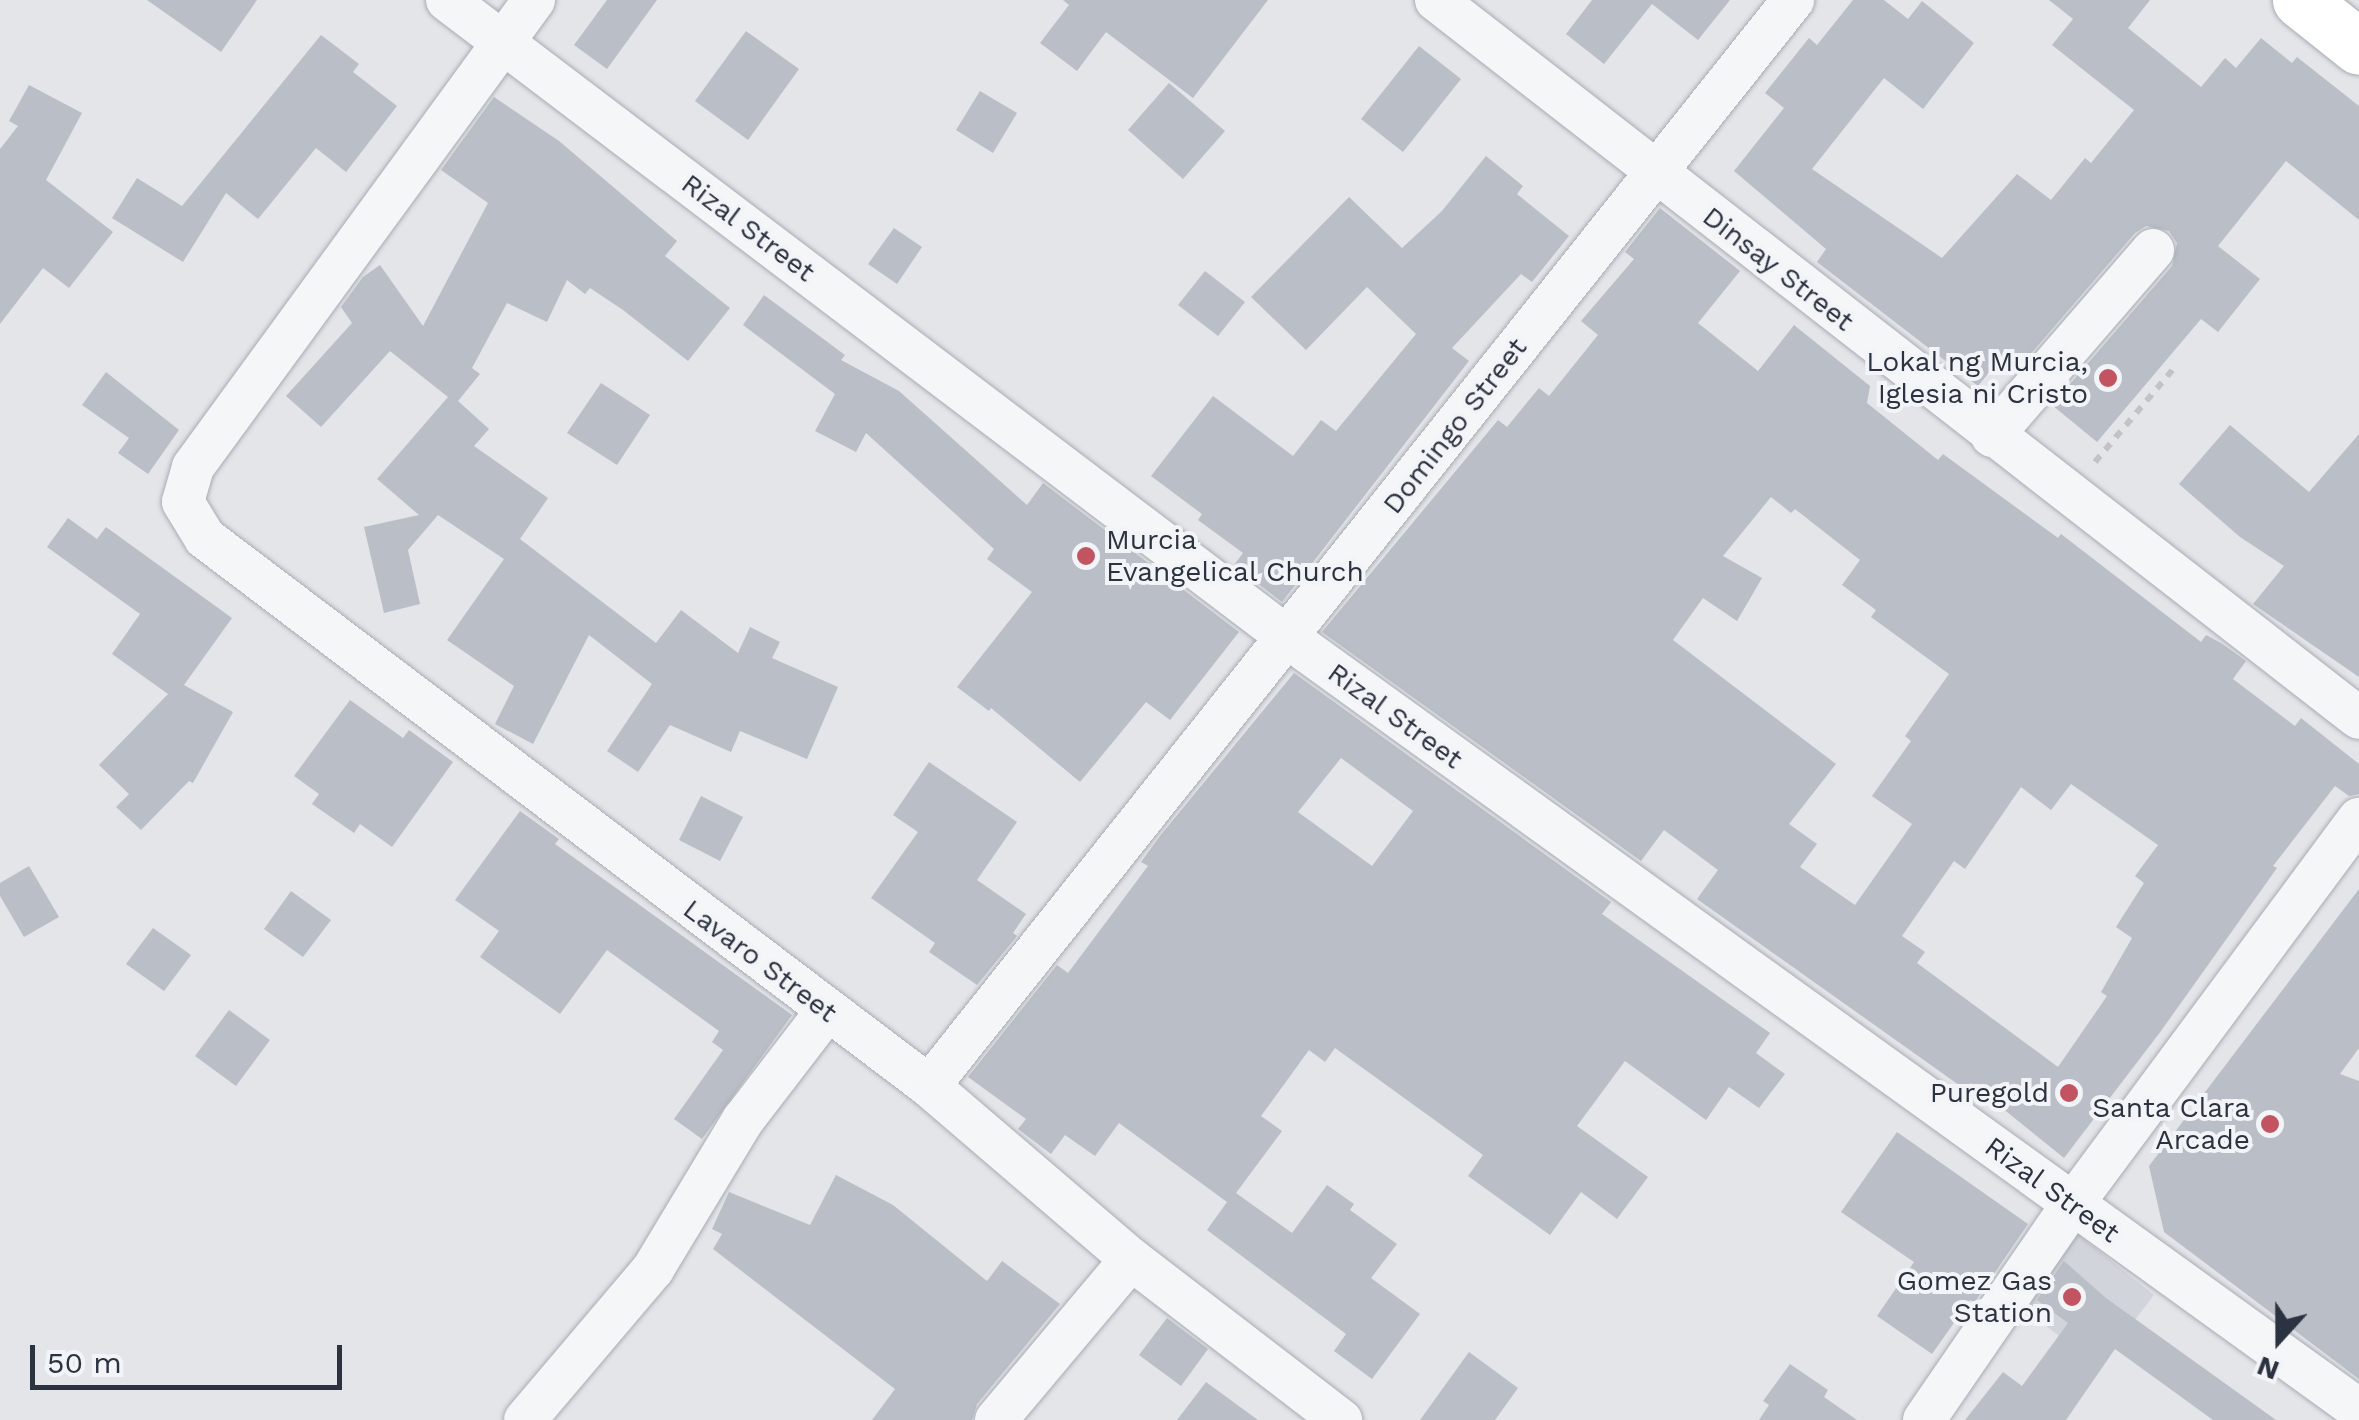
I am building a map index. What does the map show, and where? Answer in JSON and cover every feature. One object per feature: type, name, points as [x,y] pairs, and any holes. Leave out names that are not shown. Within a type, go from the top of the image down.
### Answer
[{"type":"highway","points":[[2300,0],[2356,40]]},
{"type":"street","name":"Rizal Street","points":[[447,0],[1287,638],[2359,1410]]},
{"type":"street","points":[[503,42],[534,0]]},
{"type":"street","name":"Dinsay Street","points":[[1436,0],[2359,718]]},
{"type":"street","name":"Domingo Street","points":[[929,1086],[1793,0]]},
{"type":"street","name":"Lavaro Street","points":[[503,42],[193,467],[182,502],[205,538],[826,1012],[929,1086],[1131,1259],[1341,1420]]},
{"type":"street","points":[[1992,436],[2154,250]]},
{"type":"street","points":[[1924,1420],[2072,1205],[2359,819]]},
{"type":"street","points":[[524,1420],[653,1269],[743,1120],[826,1012]]},
{"type":"street","points":[[996,1420],[1131,1259]]},
{"type":"path","points":[[2068,494],[2175,368]]},
{"type":"shaded area","points":[[2074,1231],[2154,1295],[2099,1367],[2019,1305]]},
{"type":"building","points":[[147,0],[257,0],[221,52]]},
{"type":"building","points":[[607,0],[657,0],[607,69],[574,45]]},
{"type":"building","points":[[1063,0],[1268,0],[1193,98],[1106,32],[1077,71],[1040,43],[1069,5]]},
{"type":"building","points":[[1592,0],[1730,0],[1698,40],[1652,4],[1604,64],[1566,34]]},
{"type":"building","points":[[1853,0],[1884,0],[1908,19],[1922,1],[1974,43],[1923,109],[1884,78],[1812,169],[1942,258],[2017,174],[2051,200],[2085,158],[2091,163],[2134,110],[2052,45],[2073,19],[2049,0],[2150,0],[2128,28],[2201,87],[2225,58],[2236,68],[2261,38],[2292,63],[2297,57],[2359,106],[2359,220],[2286,161],[2218,246],[2260,279],[2218,332],[2201,319],[2097,442],[2052,405],[2172,266],[2177,243],[2169,231],[2146,226],[2135,233],[2014,373],[1999,360],[1978,386],[1817,262],[1826,249],[1734,171],[1784,108],[1765,93],[1809,38],[1817,45]]},
{"type":"building","points":[[746,31],[799,69],[748,140],[695,101]]},
{"type":"building","points":[[321,35],[359,64],[353,72],[397,106],[346,172],[316,148],[258,219],[226,193],[183,262],[112,218],[137,178],[182,206]]},
{"type":"building","points":[[1419,46],[1461,79],[1403,152],[1361,119]]},
{"type":"building","points":[[1169,83],[1225,131],[1183,179],[1128,130]]},
{"type":"building","points":[[29,85],[82,113],[46,180],[113,232],[69,288],[43,268],[0,324],[0,149],[18,126],[9,121]]},
{"type":"building","points":[[980,91],[1017,113],[993,153],[956,130]]},
{"type":"building","points":[[494,97],[559,141],[677,241],[665,256],[730,308],[688,361],[623,310],[590,288],[585,294],[567,280],[547,322],[507,303],[472,368],[480,374],[458,401],[489,429],[474,446],[548,498],[520,539],[656,643],[681,610],[738,653],[750,627],[780,642],[772,658],[838,687],[807,759],[740,731],[731,752],[670,725],[638,772],[607,751],[652,684],[589,635],[533,744],[495,724],[514,686],[447,640],[504,559],[438,515],[408,550],[420,604],[384,613],[364,527],[419,515],[377,479],[448,397],[390,351],[321,427],[286,396],[352,323],[341,307],[363,277],[380,265],[423,326],[488,203],[441,170]]},
{"type":"building","points":[[1486,156],[1523,186],[1517,194],[1569,236],[1532,282],[1521,274],[1452,348],[1469,361],[1282,602],[1234,565],[1243,553],[1198,520],[1202,514],[1151,476],[1213,396],[1293,456],[1321,420],[1336,431],[1416,334],[1367,287],[1306,350],[1251,297],[1349,197],[1402,248],[1442,211]]},
{"type":"building","points":[[1660,208],[1740,271],[1698,323],[1758,371],[1794,325],[1870,386],[1867,403],[1938,460],[1943,454],[2058,538],[2061,534],[2201,642],[2206,635],[2246,661],[2233,679],[2295,726],[2301,718],[2359,764],[2359,794],[2349,796],[2335,786],[2273,866],[2277,868],[2161,1031],[2064,1158],[1971,1083],[1966,1090],[1697,899],[1718,870],[1664,830],[1641,861],[1322,632],[1498,420],[1507,427],[1539,388],[1549,396],[1598,335],[1581,321],[1634,259],[1625,252]],"holes":[[[1771,497],[1791,513],[1795,509],[1860,560],[1842,585],[1876,610],[1871,617],[1949,674],[1905,736],[1911,741],[1872,796],[1912,824],[1855,905],[1800,867],[1817,844],[1789,824],[1836,764],[1673,640],[1703,598],[1737,621],[1762,578],[1723,556]],[[2071,784],[2158,845],[2135,876],[2144,883],[2116,927],[2132,938],[2101,992],[2107,996],[2058,1067],[1917,963],[1925,952],[1902,936],[1954,861],[1965,869],[2021,787],[2051,810]]]},
{"type":"building","points":[[894,228],[922,247],[897,284],[868,264]]},
{"type":"building","points":[[1205,271],[1245,302],[1218,336],[1178,305]]},
{"type":"building","points":[[764,295],[845,355],[841,360],[899,391],[1027,505],[1043,483],[1239,632],[1170,720],[1146,702],[1080,782],[991,708],[989,711],[957,687],[1032,592],[987,559],[994,549],[866,433],[856,452],[815,431],[835,394],[743,325]]},
{"type":"building","points":[[106,372],[179,430],[148,474],[118,453],[129,438],[82,405]]},
{"type":"building","points":[[601,383],[650,415],[617,465],[567,433]]},
{"type":"building","points":[[2230,425],[2309,492],[2359,434],[2359,677],[2253,604],[2284,566],[2240,537],[2179,484]]},
{"type":"building","points":[[68,518],[97,539],[106,527],[232,618],[184,685],[233,712],[193,783],[189,781],[141,830],[116,807],[129,794],[99,765],[168,694],[112,654],[140,614],[47,547]]},
{"type":"building","points":[[1294,673],[1611,902],[1602,914],[1770,1033],[1756,1053],[1785,1074],[1759,1108],[1729,1087],[1706,1120],[1625,1061],[1577,1126],[1648,1177],[1617,1219],[1581,1192],[1550,1235],[1468,1176],[1483,1155],[1335,1048],[1325,1062],[1309,1050],[1261,1116],[1282,1131],[1236,1193],[1292,1233],[1327,1185],[1354,1204],[1350,1210],[1397,1244],[1371,1278],[1420,1314],[1372,1379],[1334,1351],[1346,1334],[1207,1230],[1227,1202],[1119,1123],[1095,1156],[1065,1135],[1051,1154],[1018,1129],[1026,1119],[968,1077],[1057,965],[1068,973],[1148,866],[1141,862]],"holes":[[[1341,758],[1413,811],[1372,866],[1298,812]]]},
{"type":"building","points":[[350,700],[403,738],[409,730],[453,762],[392,847],[360,824],[354,833],[312,804],[319,794],[294,776]]},
{"type":"building","points":[[929,762],[1017,822],[977,880],[1026,914],[1013,933],[1017,936],[977,985],[929,952],[935,943],[871,898],[918,832],[893,815]]},
{"type":"building","points":[[701,796],[743,817],[720,861],[679,840]]},
{"type":"building","points":[[520,811],[559,839],[555,844],[792,1015],[702,1139],[674,1119],[723,1050],[712,1042],[719,1031],[607,950],[560,1014],[480,957],[499,931],[455,900]]},
{"type":"building","points":[[29,866],[59,917],[24,937],[0,896],[0,883]]},
{"type":"building","name":"Santa Clara Arcade","points":[[2359,889],[2359,1048],[2340,1074],[2359,1081],[2359,1379],[2164,1232],[2149,1166]]},
{"type":"building","points":[[291,891],[331,920],[303,957],[264,929]]},
{"type":"building","points":[[153,928],[191,955],[164,991],[126,964]]},
{"type":"building","points":[[229,1010],[270,1040],[236,1086],[195,1056]]},
{"type":"building","points":[[1897,1132],[2028,1224],[1974,1303],[1970,1300],[1932,1354],[1877,1316],[1914,1262],[1841,1212]]},
{"type":"building","points":[[836,1175],[893,1205],[987,1281],[1002,1261],[1060,1304],[977,1404],[972,1420],[872,1420],[895,1389],[713,1249],[722,1234],[712,1229],[729,1192],[810,1225]]},
{"type":"building","points":[[2064,1261],[2106,1298],[2276,1420],[2213,1420],[2115,1349],[2066,1420],[1965,1420],[2003,1372],[2022,1386],[2068,1323],[2037,1300]]},
{"type":"building","points":[[1167,1318],[1208,1349],[1181,1386],[1139,1355]]},
{"type":"building","points":[[1469,1352],[1518,1388],[1495,1420],[1420,1420]]},
{"type":"building","points":[[1790,1364],[1828,1390],[1824,1397],[1857,1420],[1759,1420],[1769,1405],[1763,1401]]},
{"type":"building","points":[[1206,1382],[1258,1420],[1177,1420]]},
{"type":"place","name":"Lokal ng Murcia, Iglesia ni Cristo","points":[[2108,378]]},
{"type":"place","name":"Murcia Evangelical Church","points":[[1086,556]]},
{"type":"place","name":"Puregold","points":[[2069,1093]]},
{"type":"place","name":"Santa Clara Arcade","points":[[2270,1124]]},
{"type":"place","name":"Gomez Gas Station","points":[[2072,1297]]}]
